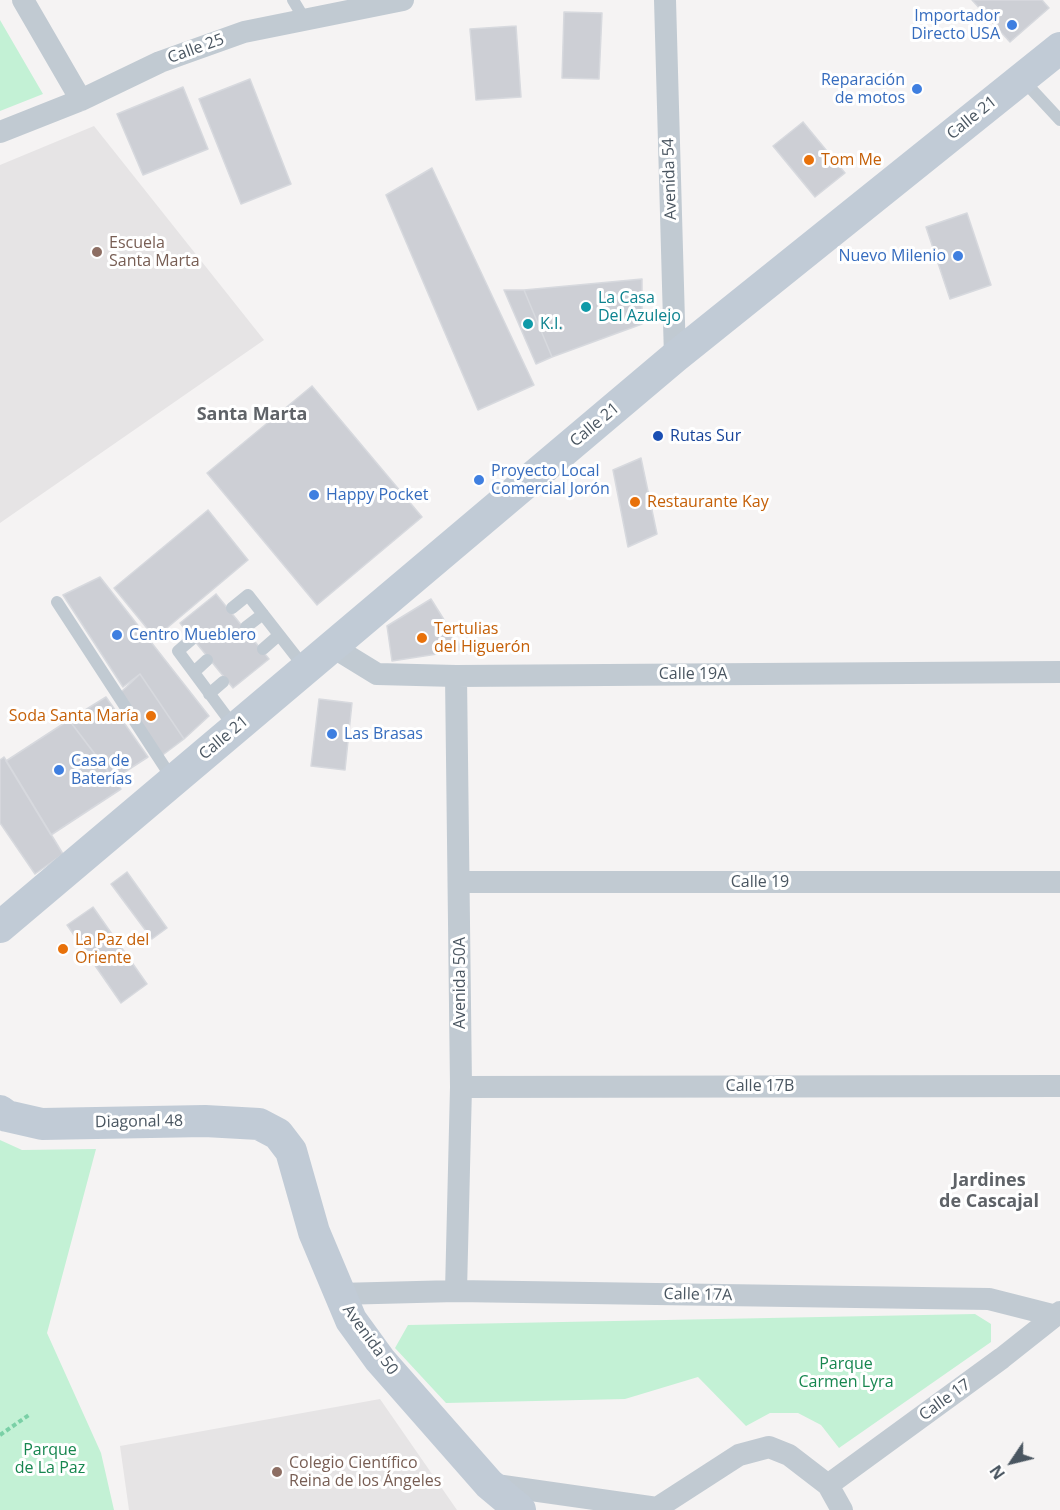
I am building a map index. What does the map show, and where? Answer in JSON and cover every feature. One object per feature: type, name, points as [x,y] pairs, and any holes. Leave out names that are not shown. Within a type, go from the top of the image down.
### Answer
[{"type":"main road","name":"Calle 21","points":[[0,927],[675,357],[1060,48]]},
{"type":"main road","name":"Diagonal 48","points":[[0,1111],[7,1116],[42,1124],[205,1121],[259,1124],[278,1134]]},
{"type":"main road","name":"Avenida 50","points":[[278,1134],[291,1151],[314,1232],[338,1294],[351,1320],[380,1359],[489,1484],[520,1510]]},
{"type":"street","points":[[23,0],[81,100]]},
{"type":"street","name":"Calle 25","points":[[0,132],[81,100],[160,62],[244,32],[403,0]]},
{"type":"street","name":"Avenida 54","points":[[665,0],[675,357]]},
{"type":"street","name":"Calle 19A","points":[[333,647],[377,674],[456,676],[1060,672]]},
{"type":"street","name":"Avenida 50A","points":[[456,676],[461,1087],[456,1291]]},
{"type":"street","name":"Calle 19","points":[[460,882],[1060,882]]},
{"type":"street","name":"Calle 17B","points":[[461,1087],[1060,1086]]},
{"type":"street","name":"Calle 17A","points":[[338,1294],[456,1291],[989,1299],[1058,1314]]},
{"type":"street","name":"Calle 17","points":[[828,1485],[1002,1358],[1058,1314]]},
{"type":"street","points":[[489,1484],[655,1509],[740,1455],[770,1447],[789,1455],[828,1485],[842,1510]]},
{"type":"lane","points":[[293,0],[304,20]]},
{"type":"lane","points":[[1022,78],[1060,120]]},
{"type":"lane","points":[[232,608],[248,595],[306,669]]},
{"type":"lane","points":[[57,602],[173,781]]},
{"type":"lane","points":[[246,627],[263,614]]},
{"type":"lane","points":[[263,649],[279,635]]},
{"type":"lane","points":[[191,640],[178,651],[235,729]]},
{"type":"lane","points":[[194,672],[207,660]]},
{"type":"lane","points":[[209,694],[223,682]]},
{"type":"path","points":[[0,1435],[29,1415]]},
{"type":"shaded area","name":"Escuela Santa Marta","points":[[94,126],[264,340],[0,523],[0,165]]},
{"type":"shaded area","name":"Colegio Científico Reina de los Ángeles","points":[[380,1399],[457,1510],[129,1510],[120,1446]]},
{"type":"green space","points":[[0,20],[43,94],[0,111]]},
{"type":"green space","name":"Parque de La Paz","points":[[0,1140],[22,1150],[96,1149],[47,1333],[101,1453],[114,1510],[0,1510]]},
{"type":"green space","name":"Parque Carmen Lyra","points":[[975,1314],[991,1324],[991,1342],[839,1448],[821,1425],[798,1413],[770,1413],[746,1426],[698,1377],[625,1399],[446,1403],[395,1348],[408,1325]]},
{"type":"building","name":"Importador Directo USA","points":[[972,0],[1042,0],[1049,8],[1010,42]]},
{"type":"building","points":[[564,12],[602,13],[599,79],[562,78]]},
{"type":"building","points":[[516,26],[521,97],[476,100],[470,29]]},
{"type":"building","points":[[250,79],[291,184],[241,204],[199,99]]},
{"type":"building","points":[[183,87],[208,149],[143,175],[117,114]]},
{"type":"building","name":"Tom Me","points":[[803,122],[845,173],[815,197],[773,146]]},
{"type":"building","points":[[432,168],[534,385],[478,410],[386,195]]},
{"type":"building","name":"Nuevo Milenio","points":[[967,213],[991,285],[950,299],[926,227]]},
{"type":"building","name":"La Casa Del Azulejo","points":[[642,279],[642,324],[552,357],[524,290]]},
{"type":"building","name":"K.I.","points":[[504,290],[524,290],[552,357],[536,364]]},
{"type":"building","name":"Happy Pocket","points":[[312,386],[422,517],[317,605],[207,473]]},
{"type":"building","name":"Restaurante Kay","points":[[641,458],[657,534],[628,547],[613,470]]},
{"type":"building","points":[[208,510],[248,560],[155,638],[114,588]]},
{"type":"building","name":"Centro Mueblero","points":[[100,577],[209,716],[184,739],[140,674],[123,687],[63,595]]},
{"type":"building","points":[[216,594],[269,659],[233,688],[180,623]]},
{"type":"building","name":"Tertulias del Higuerón","points":[[431,599],[463,650],[392,661],[387,626]]},
{"type":"building","name":"Soda Santa María","points":[[140,674],[184,739],[160,757],[119,694]]},
{"type":"building","points":[[106,697],[148,757],[114,779],[69,720]]},
{"type":"building","name":"Las Brasas","points":[[319,699],[352,703],[345,770],[311,766]]},
{"type":"building","name":"Casa de Baterías","points":[[69,720],[121,789],[51,835],[6,761]]},
{"type":"building","points":[[4,757],[63,854],[35,874],[0,823],[0,760]]},
{"type":"building","points":[[127,872],[167,928],[152,939],[111,884]]},
{"type":"building","points":[[93,907],[147,984],[121,1003],[67,925]]},
{"type":"place","name":"Importador Directo USA","points":[[1012,25]]},
{"type":"place","name":"Reparación de motos","points":[[917,89]]},
{"type":"place","name":"Tom Me","points":[[809,160]]},
{"type":"place","name":"Escuela Santa Marta","points":[[97,252]]},
{"type":"place","name":"Nuevo Milenio","points":[[958,256]]},
{"type":"place","name":"La Casa Del Azulejo","points":[[586,307]]},
{"type":"place","name":"K.I.","points":[[528,324]]},
{"type":"place","name":"Rutas Sur","points":[[658,436]]},
{"type":"place","name":"Proyecto Local Comercial Jorón","points":[[479,480]]},
{"type":"place","name":"Happy Pocket","points":[[314,495]]},
{"type":"place","name":"Restaurante Kay","points":[[635,502]]},
{"type":"place","name":"Centro Mueblero","points":[[117,635]]},
{"type":"place","name":"Tertulias del Higuerón","points":[[422,638]]},
{"type":"place","name":"Soda Santa María","points":[[151,716]]},
{"type":"place","name":"Las Brasas","points":[[332,734]]},
{"type":"place","name":"Casa de Baterías","points":[[59,770]]},
{"type":"place","name":"La Paz del Oriente","points":[[63,949]]},
{"type":"place","name":"Colegio Científico Reina de los Ángeles","points":[[277,1472]]},
{"type":"district","name":"Santa Marta","points":[[252,415]]},
{"type":"district","name":"Jardines de Cascajal","points":[[989,1191]]}]
